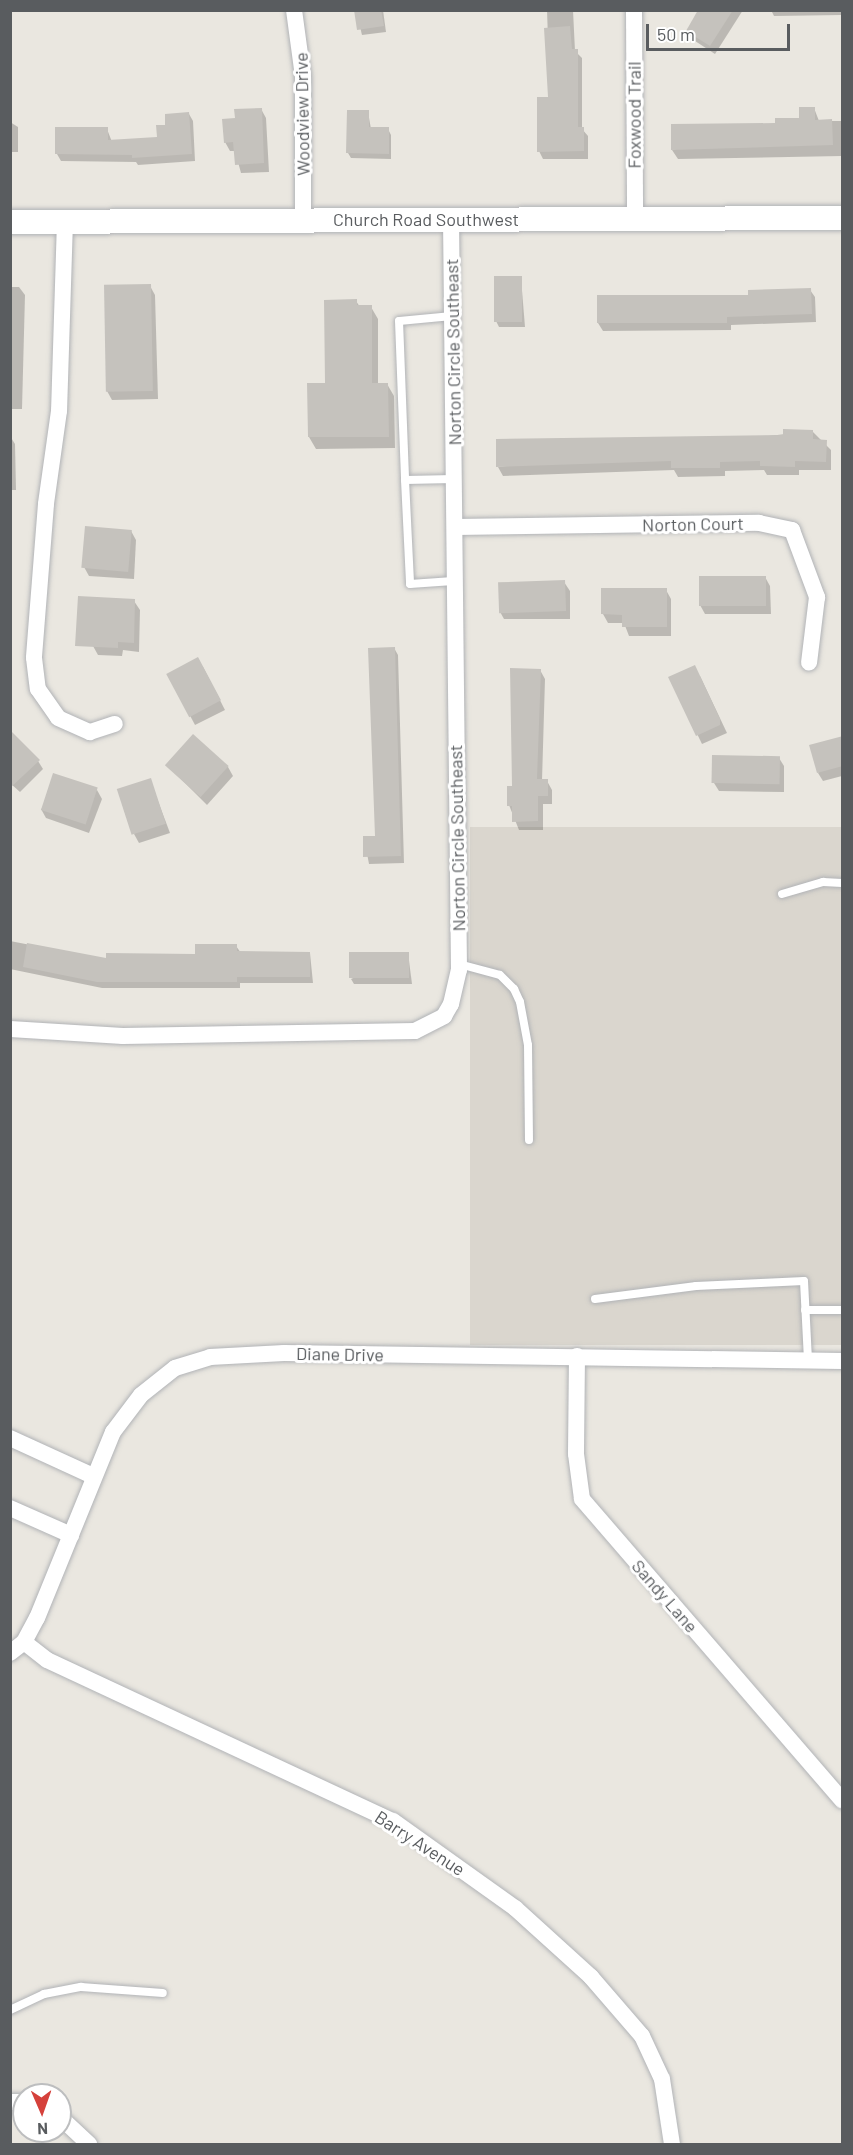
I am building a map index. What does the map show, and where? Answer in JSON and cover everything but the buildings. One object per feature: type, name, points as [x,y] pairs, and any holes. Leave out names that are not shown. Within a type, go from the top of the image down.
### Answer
[{"type":"street","name":"Woodview Drive","points":[[294,10],[303,77],[303,218]]},
{"type":"street","name":"Foxwood Trail","points":[[634,10],[635,219]]},
{"type":"street","name":"Church Road Southwest","points":[[10,222],[303,218],[843,218]]},
{"type":"street","name":"Norton Circle Southeast","points":[[10,1029],[123,1036],[415,1031],[444,1016],[456,990],[459,964],[453,581],[455,527],[451,219]]},
{"type":"street","points":[[65,221],[59,411],[46,504],[34,658],[38,689],[58,718],[90,732],[115,724]]},
{"type":"street","name":"Norton Court","points":[[455,527],[759,523],[792,530],[817,597],[809,663]]},
{"type":"street","name":"Diane Drive","points":[[10,1653],[24,1642],[37,1618],[93,1476],[113,1432],[141,1395],[175,1368],[210,1357],[284,1353],[843,1362]]},
{"type":"street","name":"Sandy Lane","points":[[578,1356],[576,1454],[582,1499],[843,1800]]},
{"type":"street","points":[[10,1438],[93,1476]]},
{"type":"street","points":[[10,1508],[71,1535]]},
{"type":"street","name":"Barry Avenue","points":[[24,1642],[47,1660],[393,1821],[514,1908],[591,1977],[642,2036],[662,2079],[672,2145]]},
{"type":"street","points":[[72,2129],[88,2145]]},
{"type":"lane","points":[[452,316],[399,321],[410,584],[453,581]]},
{"type":"lane","points":[[405,480],[454,479]]},
{"type":"lane","points":[[782,894],[823,882],[843,883]]},
{"type":"lane","points":[[459,964],[500,975],[514,989],[520,1002],[528,1044],[528,1140]]},
{"type":"lane","points":[[595,1299],[696,1286],[804,1281],[808,1360]]},
{"type":"lane","points":[[805,1310],[843,1310]]},
{"type":"lane","points":[[10,2010],[44,1994],[81,1987],[163,1993]]},
{"type":"shaded area","points":[[470,827],[842,827],[842,1345],[470,1345]]}]
